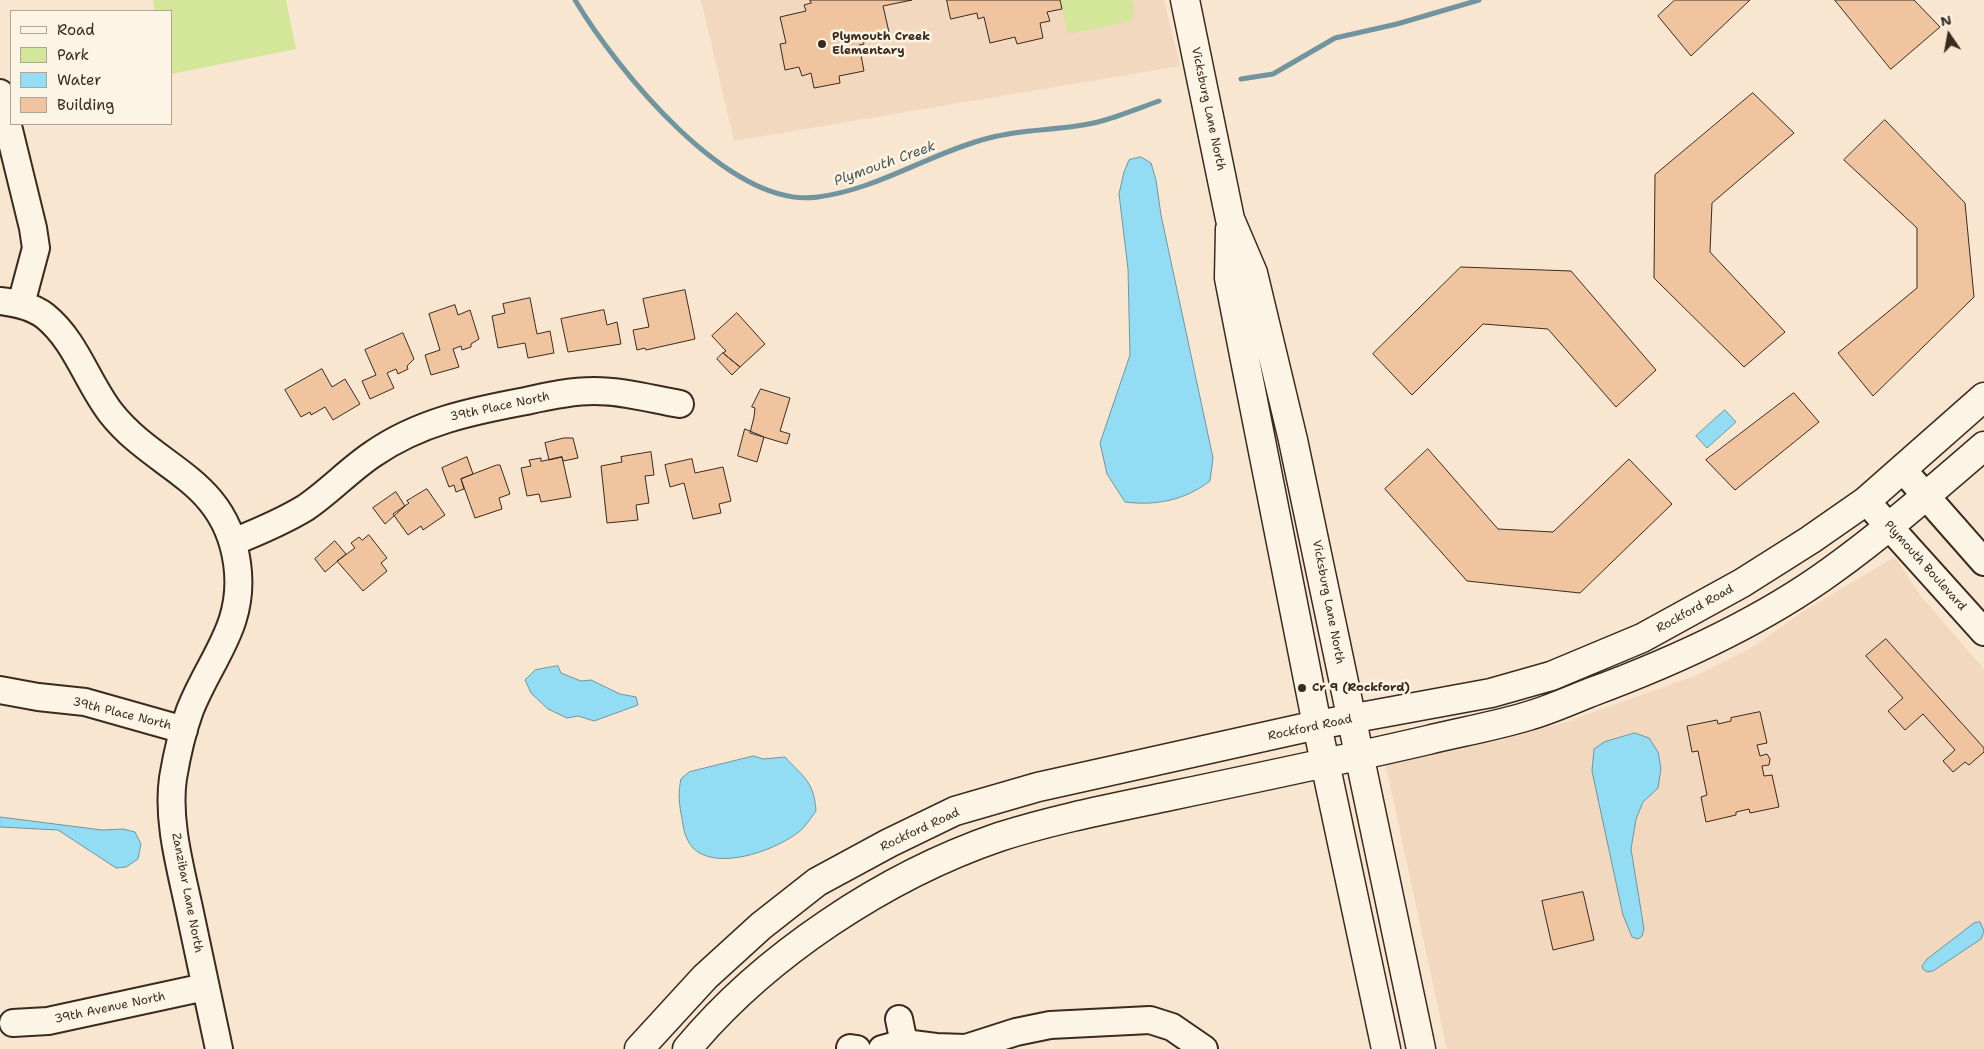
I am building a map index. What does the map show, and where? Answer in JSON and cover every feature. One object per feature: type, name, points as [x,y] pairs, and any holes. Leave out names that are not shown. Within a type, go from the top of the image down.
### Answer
[{"type":"main road","name":"Vicksburg Lane North","points":[[1185,0],[1230,219],[1253,273],[1307,501],[1421,1049]]},
{"type":"main road","name":"Vicksburg Lane North","points":[[1230,219],[1229,278],[1317,725],[1386,1049]]},
{"type":"main road","name":"Rockford Road","points":[[639,1049],[705,977],[761,926],[817,882],[955,811],[1038,787],[1317,725],[1499,690],[1551,676],[1633,641],[1742,583],[1810,540],[1866,501],[1984,397]]},
{"type":"main road","points":[[688,1049],[753,982],[794,948],[856,906],[922,870],[998,838],[1095,812],[1360,755],[1528,716],[1645,672],[1694,650],[1762,614],[1828,573],[1890,526],[1984,446]]},
{"type":"street","name":"Zanzibar Lane North","points":[[0,93],[36,248],[10,303],[43,315],[62,332],[90,382],[112,414],[139,442],[195,483],[216,506],[233,542],[239,593],[233,624],[190,709],[173,781],[173,819],[178,856],[219,1049]]},
{"type":"street","name":"39th Place North","points":[[233,542],[270,527],[305,508],[373,454],[404,435],[439,421],[500,406],[593,391],[633,393],[680,404]]},
{"type":"street","points":[[1903,470],[1984,562]]},
{"type":"street","name":"Plymouth Boulevard","points":[[1866,501],[1984,632]]},
{"type":"street","name":"39th Place North","points":[[0,690],[38,697],[84,702],[184,730]]},
{"type":"street","name":"39th Avenue North","points":[[13,1022],[48,1021],[205,987]]},
{"type":"street","points":[[895,1037],[936,1047],[966,1048],[1016,1032],[1050,1025],[1150,1020],[1172,1027],[1204,1049]]},
{"type":"shaded area","points":[[701,0],[1164,0],[1180,66],[734,141]]},
{"type":"shaded area","points":[[1895,557],[1920,595],[1984,669],[1984,1049],[1447,1049],[1385,762],[1502,740],[1566,722],[1697,675],[1751,648],[1807,609]]},
{"type":"green space","points":[[153,0],[286,0],[296,49],[172,74],[172,10],[155,10]]},
{"type":"green space","points":[[1060,0],[1132,0],[1135,11],[1131,21],[1068,34]]},
{"type":"water","points":[[1141,157],[1151,163],[1156,180],[1161,215],[1213,458],[1210,481],[1200,488],[1181,497],[1148,503],[1125,502],[1107,474],[1100,443],[1130,355],[1128,269],[1119,194],[1129,160]]},
{"type":"water","points":[[1725,410],[1736,422],[1707,448],[1696,436]]},
{"type":"water","points":[[558,666],[561,673],[581,681],[591,680],[620,694],[636,697],[638,705],[594,721],[578,716],[567,718],[548,709],[531,693],[525,680],[535,670]]},
{"type":"water","points":[[1635,733],[1649,738],[1658,752],[1661,768],[1658,788],[1643,802],[1636,819],[1631,849],[1644,929],[1642,936],[1638,939],[1632,937],[1623,915],[1592,771],[1594,749],[1604,742]]},
{"type":"water","points":[[754,756],[763,759],[785,757],[810,786],[816,811],[799,832],[773,847],[744,856],[729,858],[715,858],[702,854],[692,847],[685,833],[680,803],[679,789],[681,779],[689,772]]},
{"type":"water","points":[[0,817],[102,830],[123,829],[135,832],[141,844],[138,859],[126,867],[116,868],[58,830],[0,827]]},
{"type":"water","points":[[1980,922],[1984,931],[1981,939],[1933,971],[1927,972],[1923,969],[1922,966],[1927,959],[1974,923]]},
{"type":"building","name":"Plymouth Creek Elementary","points":[[810,0],[912,0],[883,6],[889,32],[863,38],[864,44],[859,45],[864,71],[839,76],[840,83],[814,88],[811,73],[802,76],[799,67],[785,70],[780,44],[786,43],[780,17],[806,11],[804,5],[811,3]]},
{"type":"building","name":"Plymouth Creek Elementary","points":[[947,0],[1060,0],[1062,9],[1047,12],[1050,21],[1040,23],[1043,38],[1017,44],[1015,37],[990,43],[984,17],[978,19],[977,13],[951,19]]},
{"type":"building","points":[[1675,0],[1750,0],[1691,56],[1658,16]]},
{"type":"building","points":[[1835,0],[1914,0],[1940,27],[1891,69]]},
{"type":"building","points":[[1753,93],[1794,133],[1712,203],[1710,252],[1785,332],[1744,367],[1654,278],[1655,175]]},
{"type":"building","points":[[1885,120],[1965,203],[1974,297],[1873,396],[1838,353],[1917,288],[1917,228],[1844,160]]},
{"type":"building","points":[[1461,267],[1571,271],[1656,370],[1616,407],[1548,329],[1483,324],[1412,395],[1373,354]]},
{"type":"building","points":[[685,290],[695,339],[646,350],[645,348],[637,350],[633,330],[649,327],[643,299]]},
{"type":"building","points":[[530,298],[537,334],[550,331],[554,353],[528,358],[525,343],[498,348],[492,316],[505,313],[503,304]]},
{"type":"building","points":[[455,305],[458,315],[470,310],[479,339],[471,344],[471,347],[462,350],[461,346],[453,349],[459,367],[431,375],[425,355],[440,350],[429,314]]},
{"type":"building","points":[[604,310],[607,325],[617,322],[621,344],[568,352],[561,319]]},
{"type":"building","points":[[737,313],[765,344],[740,367],[723,353],[726,351],[712,336]]},
{"type":"building","points":[[403,333],[414,359],[407,366],[408,369],[398,374],[396,369],[387,373],[394,388],[370,399],[362,381],[376,375],[365,350]]},
{"type":"building","points":[[723,353],[740,367],[732,375],[717,359]]},
{"type":"building","points":[[322,369],[332,387],[345,379],[360,404],[333,420],[325,407],[311,415],[310,412],[301,417],[285,390]]},
{"type":"building","points":[[761,389],[790,398],[780,431],[790,434],[787,444],[750,433],[755,408],[752,407]]},
{"type":"building","points":[[1794,393],[1819,422],[1735,490],[1706,460]]},
{"type":"building","points":[[745,429],[764,437],[757,462],[738,456]]},
{"type":"building","points":[[564,438],[573,438],[578,458],[563,461],[562,457],[549,460],[545,443]]},
{"type":"building","points":[[1428,449],[1498,529],[1553,532],[1629,459],[1672,504],[1580,593],[1467,581],[1385,489]]},
{"type":"building","points":[[651,452],[654,475],[645,476],[649,503],[636,505],[638,520],[607,523],[601,466],[622,462],[621,457]]},
{"type":"building","points":[[467,457],[473,474],[461,479],[464,489],[456,492],[454,485],[449,487],[442,468]]},
{"type":"building","points":[[562,457],[571,497],[541,502],[539,494],[527,496],[521,468],[531,466],[529,460],[541,458],[541,461]]},
{"type":"building","points":[[692,459],[695,473],[723,467],[731,501],[719,504],[721,513],[693,519],[684,483],[670,487],[665,465]]},
{"type":"building","points":[[500,465],[510,494],[499,498],[502,509],[475,518],[461,479]]},
{"type":"building","points":[[427,489],[445,515],[423,530],[421,526],[408,535],[393,514],[409,503],[407,501]]},
{"type":"building","points":[[396,492],[405,506],[385,524],[373,508]]},
{"type":"building","points":[[369,535],[387,558],[381,563],[387,571],[363,591],[337,561],[355,548],[351,543],[359,537],[362,540]]},
{"type":"building","points":[[335,541],[346,554],[325,572],[315,559]]},
{"type":"building","points":[[1886,639],[1984,748],[1984,752],[1969,765],[1965,762],[1953,772],[1943,761],[1955,750],[1923,714],[1905,730],[1888,711],[1903,698],[1866,656]]},
{"type":"building","points":[[1760,712],[1767,743],[1757,745],[1760,756],[1767,754],[1770,759],[1769,765],[1762,766],[1764,776],[1772,775],[1779,807],[1750,813],[1749,809],[1736,812],[1736,815],[1706,822],[1701,797],[1707,795],[1698,751],[1692,752],[1687,726],[1717,720],[1718,724],[1731,721],[1731,718]]},
{"type":"building","points":[[1583,892],[1594,940],[1553,950],[1542,901]]},
{"type":"waterway","name":"Plymouth Creek","points":[[575,0],[617,61],[678,128],[713,158],[748,181],[784,195],[818,197],[840,193],[862,187],[946,152],[989,138],[1085,125],[1121,115],[1159,101]]},
{"type":"waterway","name":"Plymouth Creek","points":[[1241,79],[1273,74],[1335,38],[1397,24],[1479,0]]},
{"type":"place","name":"Plymouth Creek Elementary","points":[[822,44]]},
{"type":"place","name":"Cr 9 (Rockford)","points":[[1302,688]]}]
